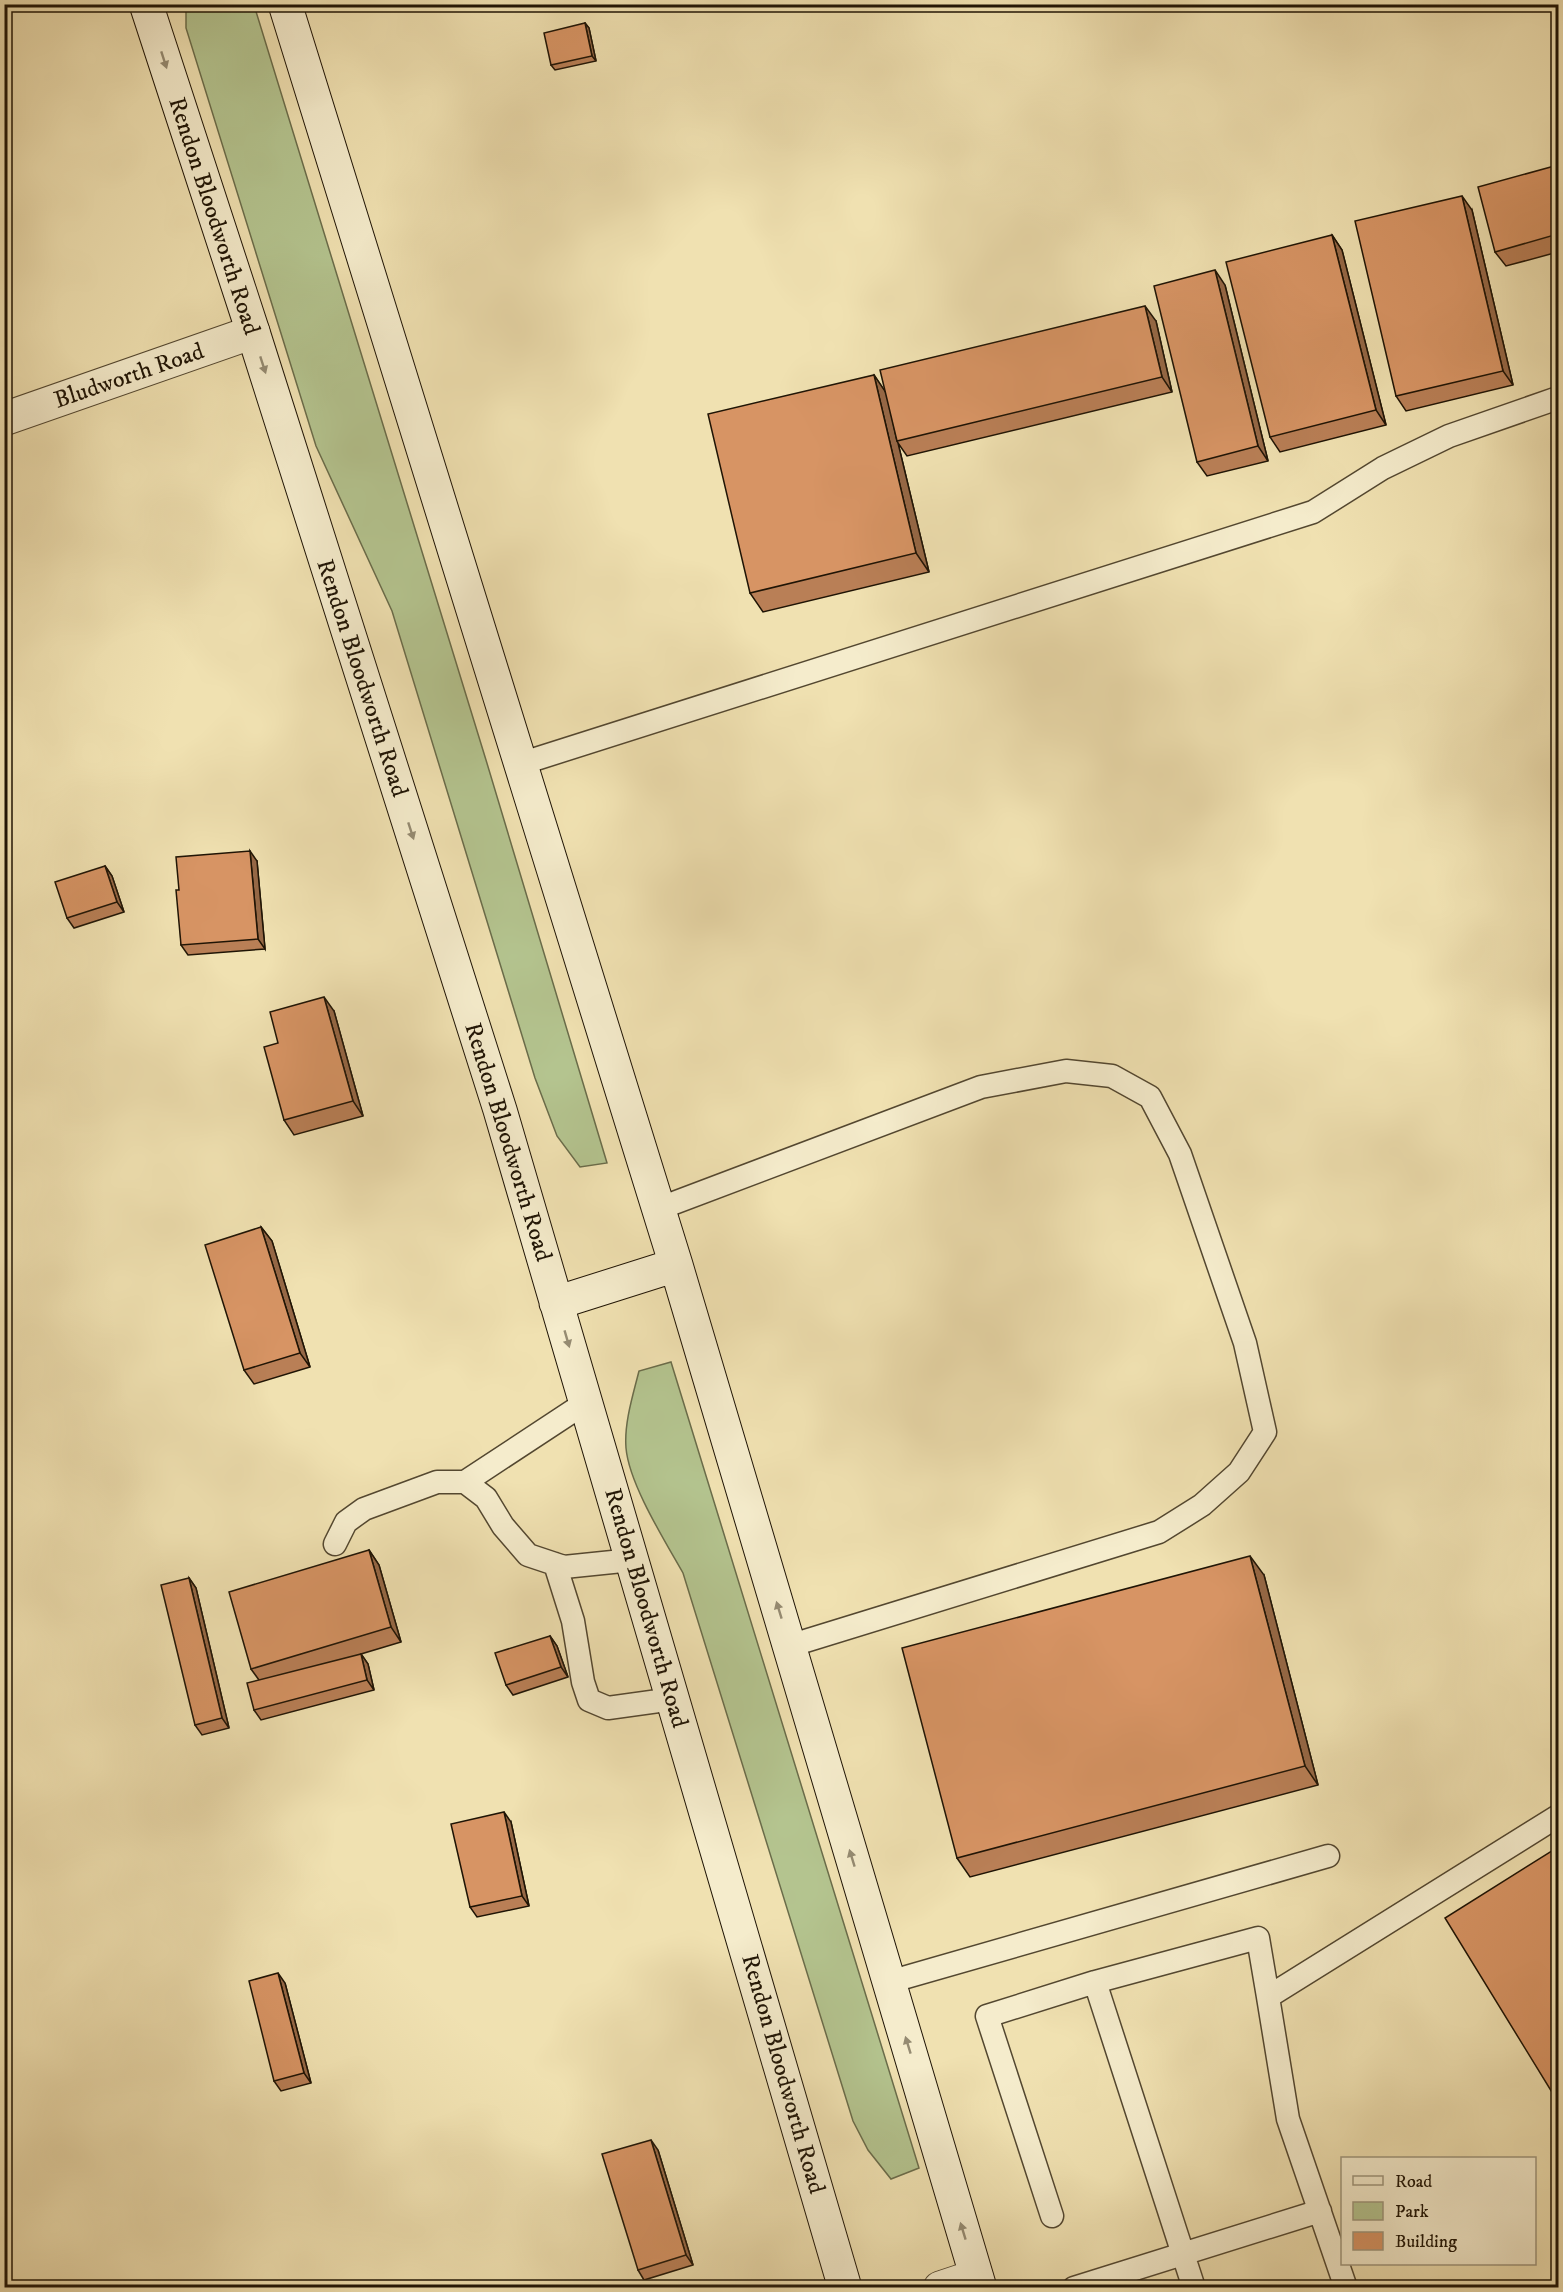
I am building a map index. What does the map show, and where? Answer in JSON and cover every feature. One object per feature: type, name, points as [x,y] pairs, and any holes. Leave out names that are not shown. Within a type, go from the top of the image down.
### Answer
[{"type":"main road","name":"Rendon Bloodworth Road","points":[[146,4],[253,332],[496,1099],[845,2288]]},
{"type":"main road","points":[[285,4],[676,1265],[978,2282],[940,2288]]},
{"type":"main road","name":"Bludworth Road","points":[[4,419],[253,332]]},
{"type":"main road","points":[[556,1302],[676,1265]]},
{"type":"lane","points":[[520,764],[1313,512],[1383,468],[1449,436],[1558,398]]},
{"type":"lane","points":[[658,1209],[981,1087],[1066,1071],[1112,1076],[1150,1097],[1180,1154],[1245,1343],[1264,1431],[1239,1472],[1202,1505],[1159,1532],[789,1646]]},
{"type":"lane","points":[[335,1544],[346,1522],[364,1509],[437,1482],[465,1482],[585,1402]]},
{"type":"lane","points":[[465,1482],[486,1498],[502,1526],[528,1555],[564,1567],[632,1560]]},
{"type":"lane","points":[[555,1564],[573,1620],[583,1682],[589,1700],[608,1708],[673,1698]]},
{"type":"lane","points":[[1268,1997],[1558,1816]]},
{"type":"lane","points":[[889,1982],[1328,1856]]},
{"type":"lane","points":[[1052,2216],[987,2016],[1095,1982],[1258,1938],[1288,2119],[1346,2288]]},
{"type":"lane","points":[[1095,1982],[1194,2288]]},
{"type":"lane","points":[[1074,2288],[1320,2211]]},
{"type":"green space","points":[[186,5],[254,5],[607,1163],[580,1167],[557,1136],[535,1078],[392,611],[316,446],[186,28]]},
{"type":"green space","points":[[671,1362],[919,2168],[891,2179],[868,2150],[853,2121],[683,1573],[649,1512],[629,1462],[626,1429],[639,1371]]},
{"type":"building","points":[[585,23],[592,56],[551,65],[544,33]]},
{"type":"building","points":[[1558,165],[1558,234],[1495,252],[1478,187]]},
{"type":"building","points":[[1462,196],[1503,371],[1396,396],[1355,221]]},
{"type":"building","points":[[1332,235],[1376,410],[1270,437],[1226,262]]},
{"type":"building","points":[[1215,270],[1258,446],[1197,462],[1154,286]]},
{"type":"building","points":[[1145,306],[1162,377],[897,441],[880,370]]},
{"type":"building","points":[[874,375],[916,553],[750,593],[708,414]]},
{"type":"building","points":[[250,851],[258,939],[181,945],[176,890],[179,890],[176,857]]},
{"type":"building","points":[[105,866],[117,902],[67,918],[55,882]]},
{"type":"building","points":[[324,997],[353,1101],[284,1120],[264,1047],[278,1043],[270,1012]]},
{"type":"building","points":[[261,1227],[300,1353],[244,1370],[205,1245]]},
{"type":"building","points":[[369,1550],[391,1627],[251,1669],[229,1592]]},
{"type":"building","points":[[1250,1556],[1305,1766],[957,1858],[902,1648]]},
{"type":"building","points":[[189,1578],[222,1718],[195,1725],[161,1585]]},
{"type":"building","points":[[550,1636],[561,1667],[506,1685],[495,1653]]},
{"type":"building","points":[[361,1654],[367,1680],[254,1710],[247,1683]]},
{"type":"building","points":[[504,1812],[522,1896],[470,1907],[451,1824]]},
{"type":"building","points":[[1558,1847],[1558,2102],[1445,1918]]},
{"type":"building","points":[[278,1973],[304,2073],[274,2081],[249,1981]]},
{"type":"building","points":[[651,2140],[686,2255],[638,2270],[602,2154]]}]
